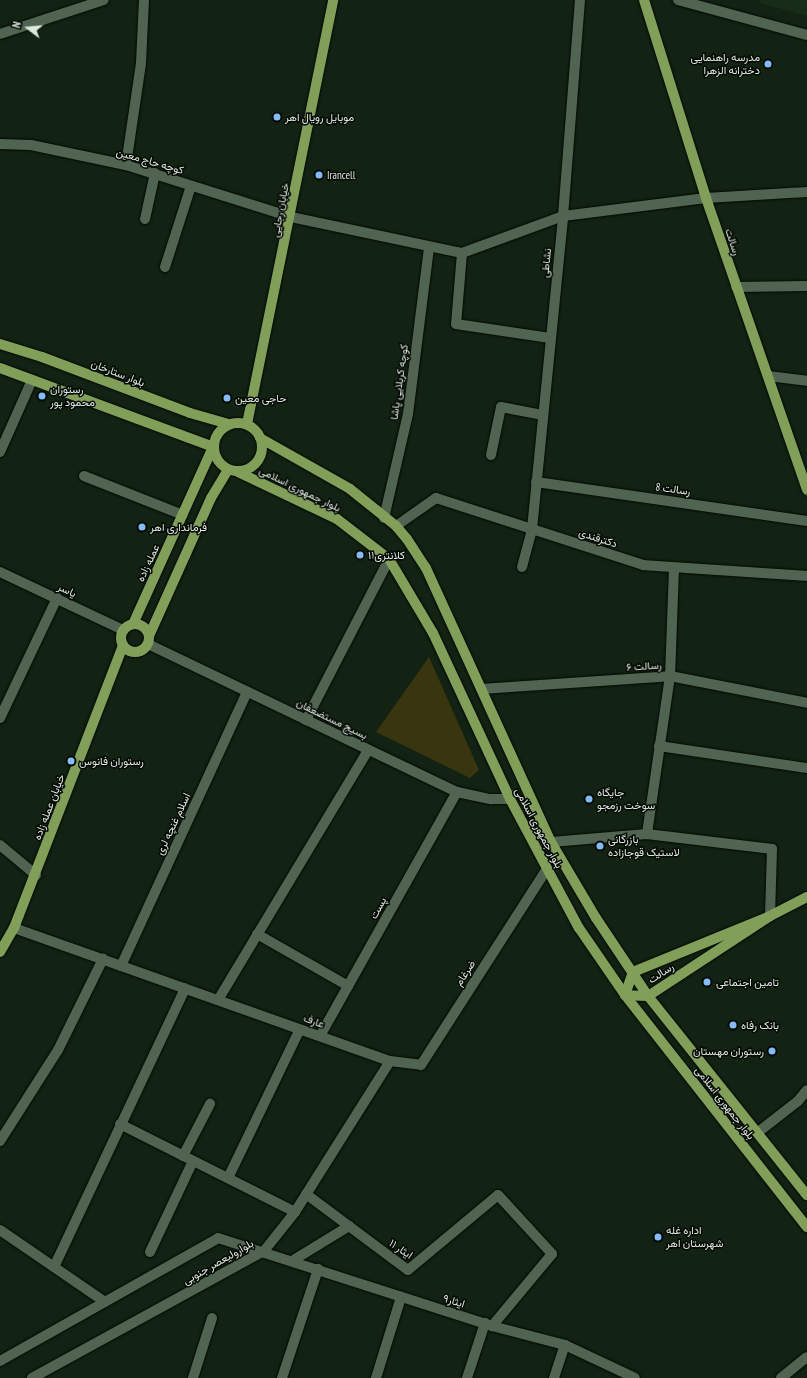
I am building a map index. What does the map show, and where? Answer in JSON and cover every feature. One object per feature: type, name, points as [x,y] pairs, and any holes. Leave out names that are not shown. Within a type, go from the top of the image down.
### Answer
[{"type":"main road","name":"خیابان رجایی","points":[[247,424],[291,217],[333,0]]},
{"type":"main road","name":"رسالت","points":[[644,0],[706,198],[736,287],[768,376],[803,466],[807,490]]},
{"type":"main road","name":"بلوار ستارخان","points":[[0,344],[42,357],[190,413],[228,424]]},
{"type":"main road","points":[[0,368],[213,447]]},
{"type":"main road","points":[[228,424],[247,424],[260,438],[260,456],[247,470],[233,471],[215,456],[213,447],[220,430],[228,424]]},
{"type":"main road","name":"بلوار جمهوری اسلامی","points":[[260,438],[350,489],[384,518],[396,526],[426,568],[551,842],[596,918],[648,996],[807,1195]]},
{"type":"main road","name":"عمله زاده","points":[[133,624],[213,447]]},
{"type":"main road","points":[[148,640],[146,629],[133,624],[124,630],[121,640],[123,646],[129,651],[136,652],[148,640],[211,498],[233,471]]},
{"type":"main road","name":"بلوار جمهوری اسلامی","points":[[233,471],[337,519],[389,559],[433,633],[510,799],[579,928],[625,995],[807,1227]]},
{"type":"main road","name":"خیابان عمله زاده","points":[[0,952],[14,928],[36,875],[123,646]]},
{"type":"main road","name":"رسالت","points":[[770,916],[648,996],[625,995],[633,972],[770,916],[807,897]]},
{"type":"street","points":[[0,34],[104,0]]},
{"type":"street","points":[[126,165],[141,63],[144,0]]},
{"type":"street","name":"نشاطی","points":[[522,567],[532,529],[562,216],[580,0]]},
{"type":"street","points":[[685,1],[807,35]]},
{"type":"street","name":"کوچه حاج معین","points":[[0,144],[31,145],[126,165],[291,217],[429,248],[462,253]]},
{"type":"street","points":[[145,219],[155,173]]},
{"type":"street","points":[[165,267],[191,186]]},
{"type":"street","points":[[550,338],[456,324],[462,253],[562,216],[706,198],[807,192]]},
{"type":"street","name":"کوچه کربلایی پاشا","points":[[384,518],[408,414],[429,248]]},
{"type":"street","points":[[736,287],[807,286]]},
{"type":"street","points":[[768,376],[807,381]]},
{"type":"street","points":[[0,452],[32,380]]},
{"type":"street","points":[[491,455],[501,407],[543,415]]},
{"type":"street","points":[[84,476],[183,515]]},
{"type":"street","name":"رسالت 8","points":[[536,482],[807,521]]},
{"type":"street","name":"دکترقندی","points":[[396,526],[436,498],[643,565],[807,576]]},
{"type":"street","points":[[306,720],[389,559]]},
{"type":"street","points":[[647,834],[670,676],[674,568]]},
{"type":"street","name":"یاسر","points":[[0,572],[124,630]]},
{"type":"street","points":[[0,718],[56,598]]},
{"type":"street","name":"بسیج مستضعفان","points":[[148,640],[247,692],[457,792],[491,799],[510,799]]},
{"type":"street","name":"رسالت ۶","points":[[481,689],[670,676],[807,703]]},
{"type":"street","name":"اسلام غنچه لری","points":[[121,966],[247,692]]},
{"type":"street","points":[[659,746],[807,768]]},
{"type":"street","points":[[218,1000],[368,750]]},
{"type":"street","name":"پست","points":[[320,1036],[457,792]]},
{"type":"street","points":[[551,842],[647,834],[772,849],[770,916]]},
{"type":"street","points":[[0,845],[36,875]]},
{"type":"street","name":"ضرغام","points":[[390,1061],[421,1065],[547,869]]},
{"type":"street","name":"عارف","points":[[14,928],[390,1061]]},
{"type":"street","points":[[257,934],[348,986]]},
{"type":"street","points":[[0,1141],[58,1050],[103,959]]},
{"type":"street","points":[[54,1267],[185,988]]},
{"type":"street","points":[[228,1178],[300,1029]]},
{"type":"street","points":[[264,1251],[295,1212],[390,1061]]},
{"type":"street","points":[[757,1133],[798,1101],[807,1090]]},
{"type":"street","points":[[183,1156],[210,1104]]},
{"type":"street","points":[[120,1124],[295,1212]]},
{"type":"street","points":[[150,1252],[193,1161]]},
{"type":"street","name":"ایثار ۱۱","points":[[306,1194],[408,1270],[498,1195],[552,1254],[489,1325]]},
{"type":"street","points":[[292,1261],[349,1226]]},
{"type":"street","points":[[0,1230],[105,1302]]},
{"type":"street","name":"بلوارولیعصر جنوبی","points":[[0,1361],[218,1238],[264,1251]]},
{"type":"street","name":"ایثار۹","points":[[264,1251],[489,1325],[565,1345],[635,1378]]},
{"type":"street","name":"بلوارولیعصر جنوبی","points":[[32,1378],[264,1251]]},
{"type":"street","points":[[282,1378],[318,1269]]},
{"type":"street","points":[[376,1378],[401,1297]]},
{"type":"street","points":[[193,1378],[212,1318]]},
{"type":"street","points":[[467,1378],[489,1325]]},
{"type":"street","points":[[554,1378],[565,1345]]},
{"type":"street","points":[[781,1378],[807,1357]]},
{"type":"shaded area","points":[[760,0],[807,0],[807,16],[760,3]]},
{"type":"shaded area","points":[[429,657],[479,770],[470,778],[376,732]]},
{"type":"place","name":"مدرسه راهنمایی دخترانه الزهرا","points":[[768,64]]},
{"type":"place","name":"موبایل رویال اهر","points":[[277,117]]},
{"type":"place","name":"Irancell","points":[[319,175]]},
{"type":"place","name":"رستوران محمود پور","points":[[42,396]]},
{"type":"place","name":"حاجی معین","points":[[227,398]]},
{"type":"place","name":"فرمانداری اهر","points":[[142,527]]},
{"type":"place","name":"کلانتری۱۱","points":[[360,555]]},
{"type":"place","name":"رستوران فانوس","points":[[71,761]]},
{"type":"place","name":"جایگاه سوخت رزمجو","points":[[589,799]]},
{"type":"place","name":"بازرگانی لاستیک قوجازاده","points":[[600,846]]},
{"type":"place","name":"تامین اجتماعی","points":[[707,982]]},
{"type":"place","name":"بانک رفاه","points":[[733,1025]]},
{"type":"place","name":"رستوران مهستان","points":[[772,1051]]},
{"type":"place","name":"اداره غله شهرستان اهر","points":[[658,1237]]}]
